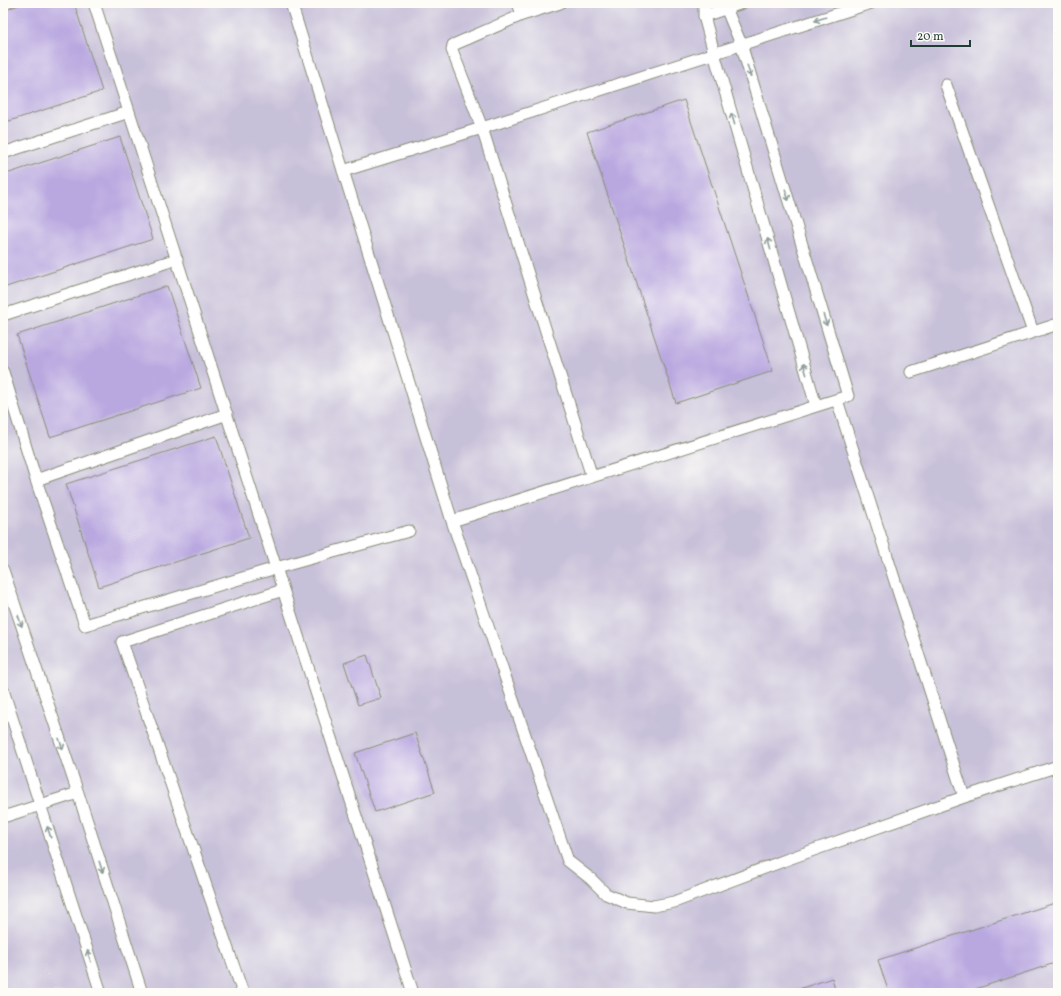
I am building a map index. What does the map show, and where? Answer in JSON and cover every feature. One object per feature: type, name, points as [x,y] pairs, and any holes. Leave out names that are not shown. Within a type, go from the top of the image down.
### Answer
[{"type":"lane","points":[[3,4],[7,3]]},
{"type":"lane","points":[[94,3],[413,993]]},
{"type":"lane","points":[[291,3],[452,521],[568,861],[591,879],[606,894],[627,903],[654,906],[674,902],[791,858],[964,797],[1058,766]]},
{"type":"lane","points":[[518,3],[522,15]]},
{"type":"lane","points":[[560,3],[522,15],[453,45],[452,50],[482,128],[592,477]]},
{"type":"lane","points":[[704,3],[704,16],[714,53],[816,406]]},
{"type":"lane","points":[[704,16],[724,5],[742,3]]},
{"type":"lane","points":[[343,171],[871,3]]},
{"type":"lane","points":[[452,521],[848,396],[741,44],[724,5]]},
{"type":"lane","points":[[946,85],[1033,332]]},
{"type":"lane","points":[[3,153],[129,112]]},
{"type":"lane","points":[[3,315],[177,259]]},
{"type":"lane","points":[[911,372],[1058,324]]},
{"type":"lane","points":[[3,372],[36,480],[85,625],[276,568],[409,531]]},
{"type":"lane","points":[[837,400],[964,797]]},
{"type":"lane","points":[[36,480],[227,414]]},
{"type":"lane","points":[[3,570],[78,793],[142,993]]},
{"type":"lane","points":[[243,993],[122,642],[283,590]]},
{"type":"lane","points":[[3,690],[101,993]]},
{"type":"lane","points":[[3,817],[78,793]]},
{"type":"shaded area","points":[[3,3],[1058,3],[1058,993],[3,993]]},
{"type":"building","points":[[26,3],[74,3],[102,91],[3,123],[3,10]]},
{"type":"building","points":[[684,100],[773,371],[676,403],[587,132]]},
{"type":"building","points":[[120,137],[153,239],[3,288],[3,175]]},
{"type":"building","points":[[167,286],[201,388],[50,437],[17,335]]},
{"type":"building","points":[[216,436],[249,538],[99,587],[66,484]]},
{"type":"building","points":[[367,655],[381,698],[358,705],[344,663]]},
{"type":"building","points":[[415,733],[435,792],[375,812],[355,753]]},
{"type":"building","points":[[1058,902],[1058,962],[963,993],[889,993],[878,960]]},
{"type":"building","points":[[832,978],[836,993],[787,993]]}]
